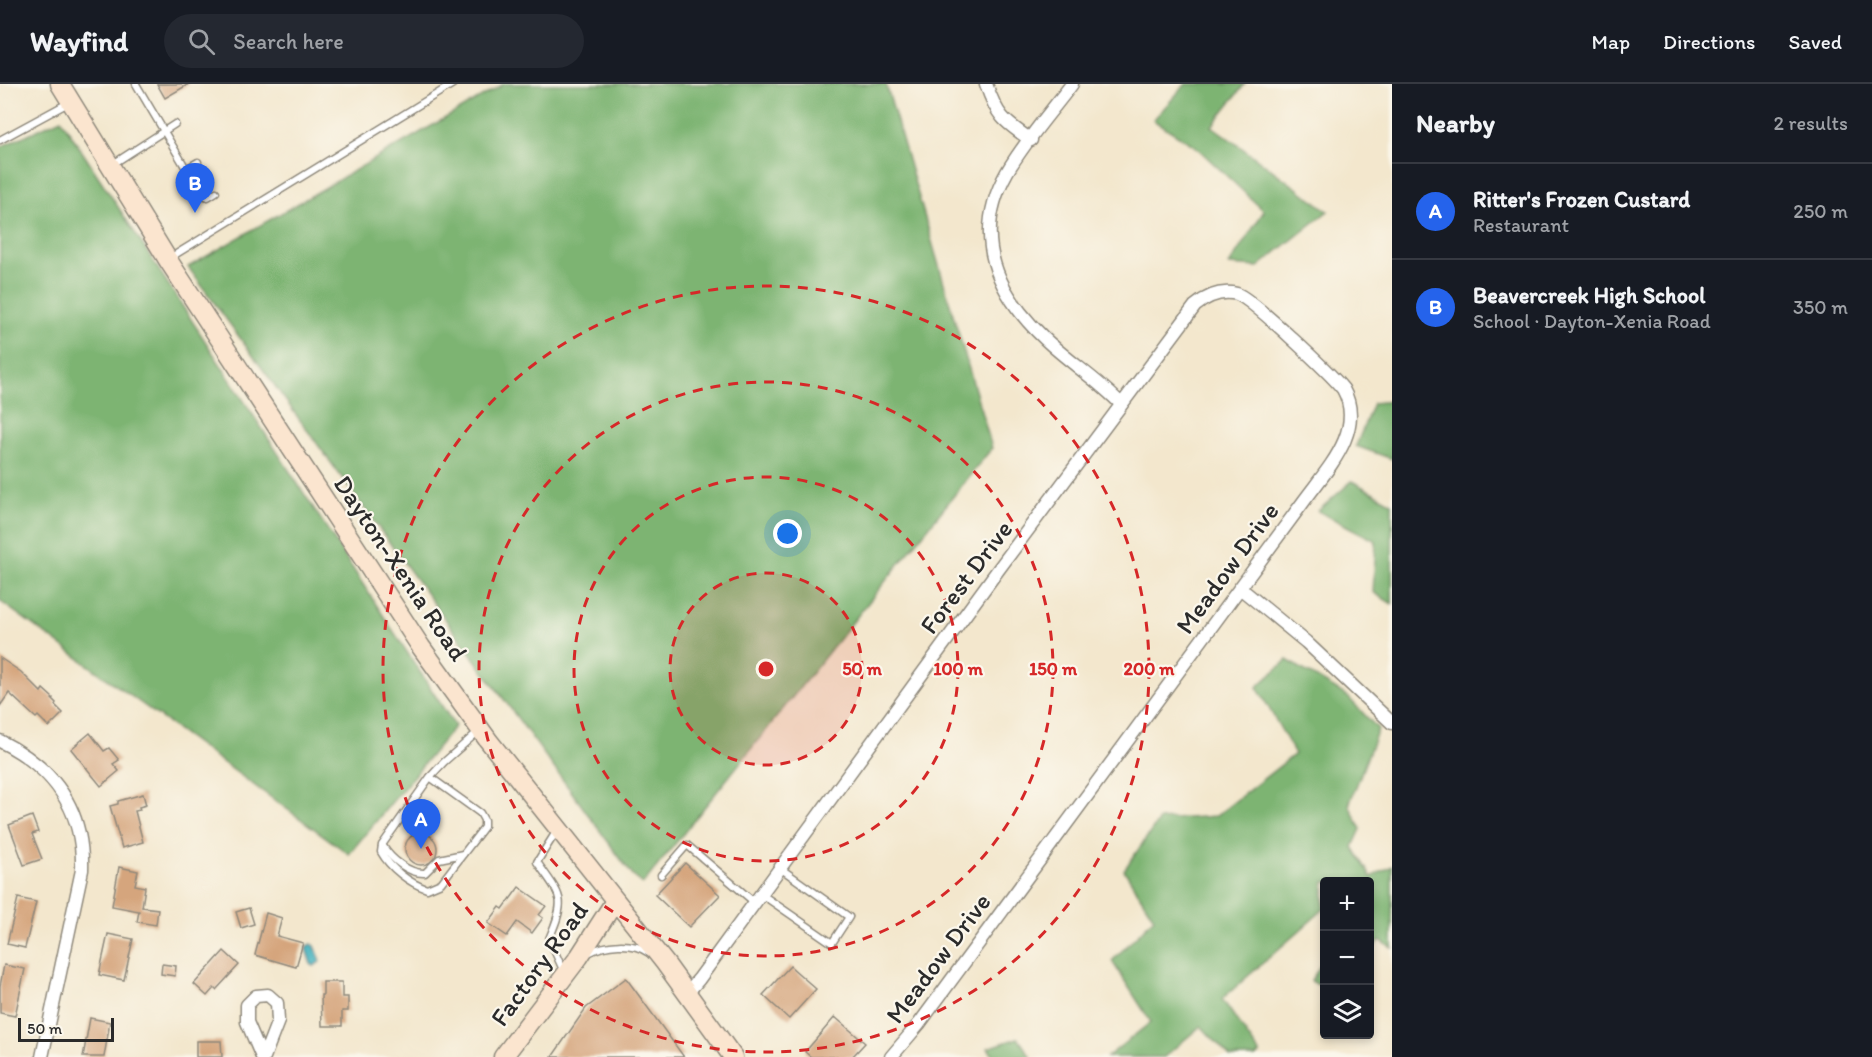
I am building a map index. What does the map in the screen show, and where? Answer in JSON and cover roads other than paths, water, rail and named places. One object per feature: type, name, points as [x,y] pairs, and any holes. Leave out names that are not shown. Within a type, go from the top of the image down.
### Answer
[{"type":"main road","name":"Dayton-Xenia Road","points":[[60,84],[168,260],[414,637],[481,730],[665,963],[733,1057]]},
{"type":"main road","name":"Factory Road","points":[[503,1057],[579,957],[615,901]]},
{"type":"street","points":[[986,84],[999,116],[1031,140]]},
{"type":"street","points":[[1072,84],[1006,174],[995,204],[991,241],[997,273],[1020,313],[1046,340],[1098,382],[1121,404]]},
{"type":"street","name":"Forest Drive","points":[[687,993],[1121,404],[1200,301],[1214,294],[1229,293],[1244,297],[1260,310]]},
{"type":"street","name":"Meadow Drive","points":[[891,1057],[919,1024],[1338,453],[1349,430],[1351,417],[1349,402],[1339,383],[1260,310]]},
{"type":"street","points":[[1240,588],[1306,642],[1392,723]]},
{"type":"street","points":[[0,741],[35,763],[64,796],[75,816],[82,848],[80,878],[42,1057]]},
{"type":"lane","points":[[136,84],[203,195],[208,197],[216,192]]},
{"type":"lane","points":[[168,260],[453,84]]},
{"type":"lane","points":[[0,140],[70,102]]},
{"type":"lane","points":[[110,166],[175,124]]},
{"type":"lane","points":[[186,169],[198,162]]},
{"type":"lane","points":[[430,777],[480,813],[484,820],[484,827],[441,883],[427,889],[416,885],[386,861],[381,852],[382,845],[430,777],[481,730]]},
{"type":"lane","points":[[558,829],[537,862],[560,895],[560,914],[549,939],[565,975]]},
{"type":"lane","points":[[382,845],[388,854],[416,873],[425,873],[439,859],[463,854]]},
{"type":"lane","points":[[661,875],[687,845],[758,898],[832,943],[849,917],[780,868]]},
{"type":"lane","points":[[579,957],[600,947],[623,945],[644,949],[665,963]]},
{"type":"water","points":[[312,944],[321,961],[314,966],[311,964],[306,949]]},
{"type":"place","name":"Beavercreek High School","points":[[195,213]]},
{"type":"place","name":"Ritter's Frozen Custard","points":[[421,849]]}]
